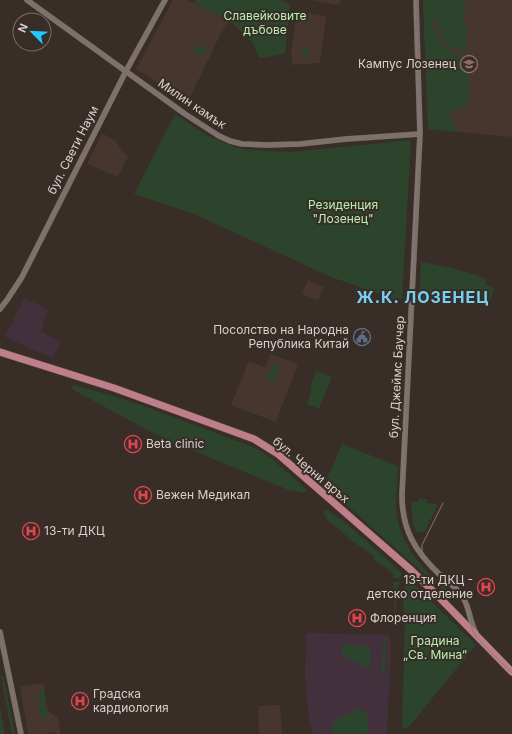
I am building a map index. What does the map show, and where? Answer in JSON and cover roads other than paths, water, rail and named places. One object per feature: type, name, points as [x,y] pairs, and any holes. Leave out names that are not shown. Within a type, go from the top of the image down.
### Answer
[{"type":"main road","name":"бул. Черни връх","points":[[0,352],[114,388],[254,439],[266,446],[278,454],[411,570],[512,672]]},
{"type":"street","name":"Милин камък","points":[[27,0],[202,126],[230,141],[242,144],[300,144],[420,134]]},
{"type":"street","name":"бул. Свети Наум","points":[[0,309],[22,276],[126,71],[165,0]]},
{"type":"street","name":"бул. Джеймс Баучер","points":[[416,0],[420,134],[402,495],[403,509],[406,527],[414,544],[427,562],[462,596],[468,605],[476,634]]},
{"type":"street","points":[[0,632],[20,734]]},
{"type":"tram line","points":[[415,0],[419,130],[401,495],[403,519],[406,530],[416,549],[430,566],[461,596],[467,607],[472,629],[475,635],[512,673]]},
{"type":"tram line","points":[[425,558],[422,551],[422,545],[443,503]]},
{"type":"place","name":"Кампус Лозенец","points":[[469,64]]},
{"type":"place","name":"Посолство на Народна Република Китай","points":[[362,337]]},
{"type":"place","name":"Beta clinic","points":[[133,444]]},
{"type":"place","name":"Вежен Медикал","points":[[143,495]]},
{"type":"place","name":"13-ти ДКЦ","points":[[31,531]]},
{"type":"place","name":"13-ти ДКЦ - детско отделение","points":[[486,587]]},
{"type":"place","name":"Флоренция","points":[[357,618]]},
{"type":"place","name":"Градска кардиология","points":[[80,701]]},
{"type":"district","name":"Ж.К. ЛОЗЕНЕЦ","points":[[423,297]]},
{"type":"park label","name":"Славейковите дъбове","points":[[265,23]]},
{"type":"park label","name":"Резиденция \"Лозенец\"","points":[[343,212]]},
{"type":"park label","name":"Градина „Св. Мина“","points":[[435,648]]}]
